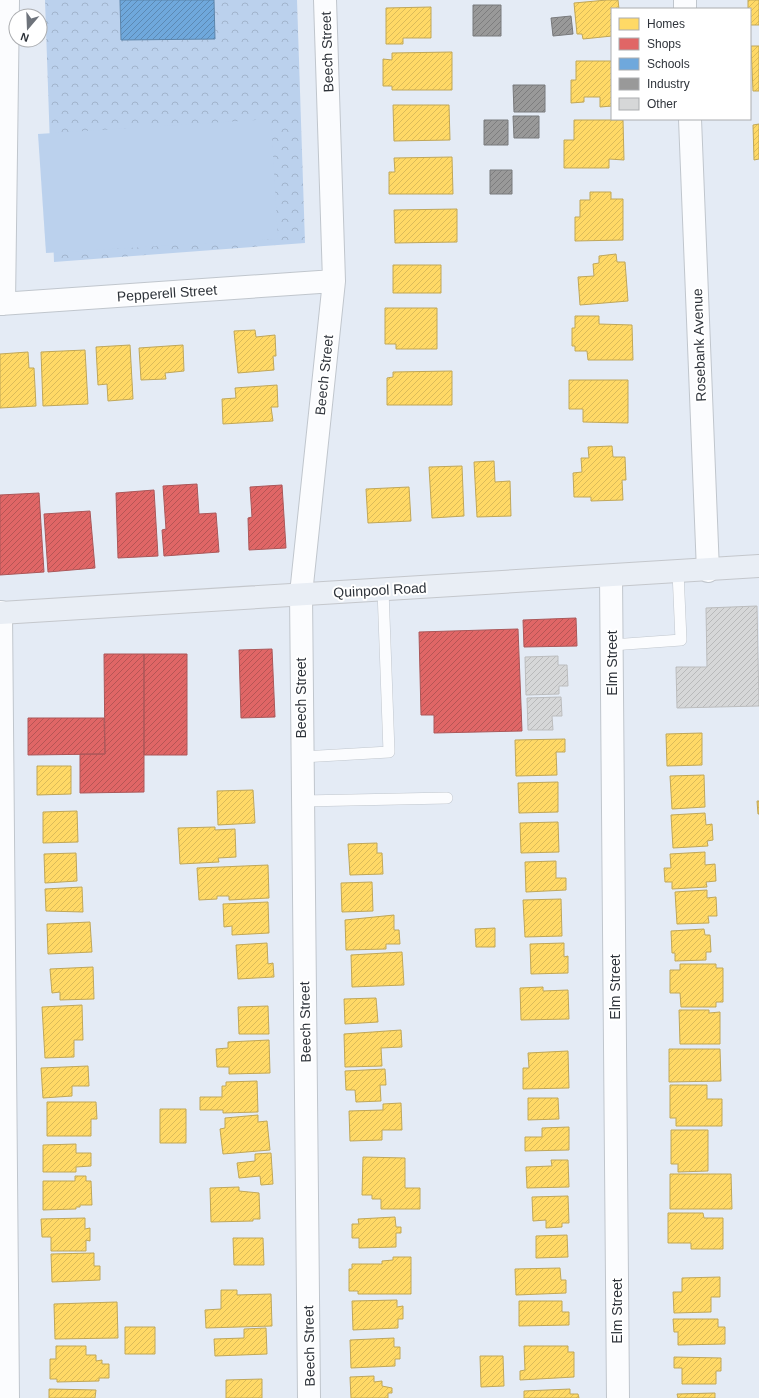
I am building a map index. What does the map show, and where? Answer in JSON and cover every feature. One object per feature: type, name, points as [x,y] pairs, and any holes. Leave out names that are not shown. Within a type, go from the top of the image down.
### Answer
[{"type":"main road","name":"Quinpool Road","points":[[1,612],[708,571],[759,566]]},
{"type":"street","points":[[2,304],[8,0]]},
{"type":"street","name":"Beech Street","points":[[309,1398],[301,594],[334,281],[325,0]]},
{"type":"street","name":"Rosebank Avenue","points":[[690,120],[708,571]]},
{"type":"street","name":"Pepperell Street","points":[[2,304],[334,281]]},
{"type":"street","name":"Elm Street","points":[[611,576],[618,1398]]},
{"type":"street","points":[[1,612],[8,1398]]},
{"type":"lane","points":[[612,645],[681,640],[678,572]]},
{"type":"lane","points":[[302,758],[389,752],[383,590]]},
{"type":"lane","points":[[303,800],[447,798]]},
{"type":"green space","points":[[45,0],[297,0],[305,243],[54,262],[47,48],[48,48],[48,8],[45,8]]},
{"type":"green space","points":[[271,119],[278,239],[46,253],[38,134]]},
{"type":"building: Homes","points":[[618,0],[619,8],[611,8],[611,36],[583,39],[582,34],[577,34],[574,3]]},
{"type":"building: Homes","points":[[748,0],[759,0],[759,25],[751,25],[751,8],[748,8]]},
{"type":"building: Homes","points":[[431,7],[431,38],[403,38],[403,44],[386,44],[386,8]]},
{"type":"building: Homes","points":[[751,46],[759,46],[759,91],[753,91]]},
{"type":"building: Homes","points":[[452,52],[452,90],[392,90],[392,86],[383,86],[383,59],[392,60],[392,53]]},
{"type":"building: Homes","points":[[576,61],[611,61],[611,106],[600,107],[600,97],[584,97],[584,102],[571,103],[571,80],[576,80]]},
{"type":"building: Homes","points":[[393,105],[449,105],[450,140],[394,141]]},
{"type":"building: Homes","points":[[574,120],[623,120],[624,160],[609,159],[609,168],[564,168],[564,140],[574,140]]},
{"type":"building: Homes","points":[[759,124],[759,159],[754,160],[753,125]]},
{"type":"building: Homes","points":[[452,157],[453,194],[389,194],[389,172],[395,172],[394,158]]},
{"type":"building: Homes","points":[[590,192],[611,192],[611,199],[623,199],[623,240],[575,241],[575,217],[580,217],[580,200],[590,200]]},
{"type":"building: Homes","points":[[457,209],[457,242],[395,243],[394,210]]},
{"type":"building: Homes","points":[[616,254],[617,262],[625,262],[628,301],[580,305],[578,277],[594,276],[593,264],[599,263],[599,256]]},
{"type":"building: Homes","points":[[393,265],[441,265],[441,293],[393,293]]},
{"type":"building: Homes","points":[[385,308],[437,308],[437,349],[396,349],[396,344],[385,344]]},
{"type":"building: Homes","points":[[575,316],[599,316],[599,324],[632,325],[633,360],[588,360],[587,351],[575,351],[575,346],[572,346],[572,328],[575,328]]},
{"type":"building: Homes","points":[[255,330],[256,337],[275,335],[276,356],[273,356],[274,370],[238,373],[234,331]]},
{"type":"building: Homes","points":[[130,345],[133,399],[108,401],[107,384],[98,385],[96,347]]},
{"type":"building: Homes","points":[[183,345],[184,371],[165,373],[166,379],[141,380],[139,348]]},
{"type":"building: Homes","points":[[85,350],[88,404],[43,406],[41,352]]},
{"type":"building: Homes","points":[[28,352],[29,368],[34,368],[36,406],[0,408],[0,354]]},
{"type":"building: Homes","points":[[452,371],[452,405],[387,405],[387,378],[393,377],[393,372]]},
{"type":"building: Homes","points":[[569,380],[628,380],[628,423],[583,422],[583,409],[569,409]]},
{"type":"building: Homes","points":[[277,385],[278,407],[271,407],[273,421],[223,424],[222,399],[236,398],[235,388]]},
{"type":"building: Homes","points":[[612,446],[613,457],[625,457],[626,480],[622,480],[623,500],[591,501],[591,497],[574,497],[573,473],[582,472],[581,458],[589,458],[588,447]]},
{"type":"building: Homes","points":[[494,461],[495,482],[510,481],[511,516],[477,517],[474,462]]},
{"type":"building: Homes","points":[[462,466],[464,516],[432,518],[429,467]]},
{"type":"building: Homes","points":[[409,487],[411,521],[368,523],[366,489]]},
{"type":"building: Homes","points":[[702,733],[702,765],[667,766],[666,734]]},
{"type":"building: Homes","points":[[565,739],[565,752],[556,752],[557,775],[516,776],[515,740]]},
{"type":"building: Homes","points":[[37,766],[71,766],[71,794],[37,795]]},
{"type":"building: Homes","points":[[704,775],[705,807],[672,809],[670,776]]},
{"type":"building: Homes","points":[[558,782],[558,812],[519,813],[518,783]]},
{"type":"building: Homes","points":[[253,790],[255,823],[218,825],[217,791]]},
{"type":"building: Homes","points":[[757,801],[759,801],[759,814],[758,814]]},
{"type":"building: Homes","points":[[77,811],[78,842],[43,843],[43,812]]},
{"type":"building: Homes","points":[[705,813],[706,825],[712,824],[713,840],[707,841],[708,846],[673,848],[671,815]]},
{"type":"building: Homes","points":[[558,822],[559,852],[521,853],[520,823]]},
{"type":"building: Homes","points":[[215,827],[215,830],[235,829],[236,857],[218,858],[219,862],[180,864],[178,828]]},
{"type":"building: Homes","points":[[377,843],[377,853],[382,853],[383,874],[350,875],[348,844]]},
{"type":"building: Homes","points":[[705,852],[705,865],[715,864],[716,881],[706,882],[707,887],[672,889],[672,882],[665,882],[664,868],[671,868],[670,854]]},
{"type":"building: Homes","points":[[76,853],[77,881],[45,883],[44,854]]},
{"type":"building: Homes","points":[[556,861],[556,878],[566,878],[566,890],[526,892],[525,862]]},
{"type":"building: Homes","points":[[268,865],[269,898],[229,900],[229,896],[217,896],[217,899],[199,900],[197,868]]},
{"type":"building: Homes","points":[[372,882],[373,911],[342,912],[341,883]]},
{"type":"building: Homes","points":[[82,887],[83,912],[46,911],[45,889]]},
{"type":"building: Homes","points":[[707,890],[707,898],[716,897],[717,916],[708,916],[709,923],[677,924],[675,892]]},
{"type":"building: Homes","points":[[561,899],[562,936],[525,937],[523,900]]},
{"type":"building: Homes","points":[[268,902],[269,933],[232,935],[232,926],[224,927],[223,904]]},
{"type":"building: Homes","points":[[394,915],[394,930],[399,930],[400,944],[386,944],[386,949],[346,950],[345,920]]},
{"type":"building: Homes","points":[[90,922],[92,952],[48,954],[47,924]]},
{"type":"building: Homes","points":[[495,928],[495,947],[476,947],[475,929]]},
{"type":"building: Homes","points":[[704,929],[705,935],[710,935],[711,952],[706,952],[706,960],[675,961],[675,953],[672,953],[671,931]]},
{"type":"building: Homes","points":[[267,943],[268,964],[273,963],[274,977],[238,979],[236,945]]},
{"type":"building: Homes","points":[[564,943],[564,957],[568,956],[568,973],[531,974],[530,944]]},
{"type":"building: Homes","points":[[402,952],[404,985],[352,987],[351,955]]},
{"type":"building: Homes","points":[[680,964],[716,964],[716,968],[723,968],[723,1002],[716,1002],[716,1007],[681,1007],[680,993],[670,993],[670,970],[680,970]]},
{"type":"building: Homes","points":[[93,967],[94,999],[60,1000],[60,992],[52,993],[50,969]]},
{"type":"building: Homes","points":[[543,987],[543,991],[568,990],[569,1019],[521,1020],[520,988]]},
{"type":"building: Homes","points":[[376,998],[378,1022],[345,1024],[344,999]]},
{"type":"building: Homes","points":[[82,1005],[83,1040],[74,1040],[74,1057],[45,1058],[42,1007]]},
{"type":"building: Homes","points":[[268,1006],[269,1034],[239,1034],[238,1007]]},
{"type":"building: Homes","points":[[679,1010],[709,1010],[709,1013],[720,1012],[720,1044],[680,1044]]},
{"type":"building: Homes","points":[[401,1030],[402,1047],[381,1048],[382,1066],[345,1067],[344,1034]]},
{"type":"building: Homes","points":[[269,1040],[270,1073],[229,1074],[229,1067],[217,1067],[216,1049],[228,1048],[228,1042]]},
{"type":"building: Homes","points":[[669,1049],[720,1049],[721,1081],[669,1082]]},
{"type":"building: Homes","points":[[568,1051],[569,1088],[523,1089],[523,1068],[529,1068],[528,1053]]},
{"type":"building: Homes","points":[[88,1066],[89,1086],[72,1086],[72,1096],[43,1098],[41,1068]]},
{"type":"building: Homes","points":[[385,1069],[386,1085],[380,1085],[381,1101],[356,1102],[355,1090],[346,1090],[345,1071]]},
{"type":"building: Homes","points":[[257,1081],[258,1112],[223,1113],[223,1110],[200,1110],[200,1097],[222,1097],[222,1086],[226,1086],[226,1082]]},
{"type":"building: Homes","points":[[670,1085],[707,1085],[707,1099],[722,1099],[722,1126],[676,1126],[676,1118],[670,1118]]},
{"type":"building: Homes","points":[[528,1098],[558,1098],[559,1119],[528,1120]]},
{"type":"building: Homes","points":[[47,1102],[96,1102],[97,1119],[91,1119],[91,1136],[47,1136]]},
{"type":"building: Homes","points":[[401,1103],[402,1130],[382,1130],[382,1140],[350,1141],[349,1111],[383,1110],[383,1104]]},
{"type":"building: Homes","points":[[160,1109],[186,1109],[186,1143],[160,1143]]},
{"type":"building: Homes","points":[[258,1115],[258,1122],[267,1121],[270,1150],[223,1154],[220,1129],[225,1128],[225,1118]]},
{"type":"building: Homes","points":[[569,1127],[569,1150],[525,1151],[525,1137],[542,1137],[542,1128]]},
{"type":"building: Homes","points":[[671,1130],[708,1130],[708,1171],[678,1172],[678,1164],[671,1164]]},
{"type":"building: Homes","points":[[76,1144],[76,1153],[91,1153],[91,1166],[76,1167],[76,1172],[43,1172],[43,1145]]},
{"type":"building: Homes","points":[[271,1153],[273,1184],[261,1185],[260,1176],[239,1178],[237,1163],[255,1161],[255,1154]]},
{"type":"building: Homes","points":[[363,1157],[405,1158],[405,1188],[420,1188],[420,1209],[381,1209],[381,1199],[372,1199],[372,1195],[362,1195]]},
{"type":"building: Homes","points":[[551,1160],[568,1160],[569,1187],[527,1188],[526,1167],[552,1166]]},
{"type":"building: Homes","points":[[670,1174],[731,1174],[732,1209],[670,1209]]},
{"type":"building: Homes","points":[[75,1176],[86,1176],[86,1181],[91,1181],[92,1205],[80,1205],[80,1207],[76,1207],[76,1209],[43,1210],[43,1181],[75,1181]]},
{"type":"building: Homes","points":[[239,1187],[239,1191],[259,1193],[260,1219],[253,1219],[253,1221],[211,1222],[210,1188]]},
{"type":"building: Homes","points":[[568,1196],[569,1223],[562,1223],[562,1227],[546,1228],[546,1220],[533,1221],[532,1197]]},
{"type":"building: Homes","points":[[668,1213],[703,1213],[704,1218],[723,1218],[723,1249],[691,1249],[691,1243],[668,1243]]},
{"type":"building: Homes","points":[[395,1217],[396,1227],[401,1227],[401,1233],[396,1233],[396,1247],[359,1248],[359,1238],[352,1238],[352,1224],[359,1224],[358,1219]]},
{"type":"building: Homes","points":[[85,1218],[85,1229],[90,1228],[90,1241],[86,1240],[86,1251],[51,1251],[51,1237],[42,1237],[41,1219]]},
{"type":"building: Homes","points":[[567,1235],[568,1257],[536,1258],[536,1236]]},
{"type":"building: Homes","points":[[233,1238],[263,1238],[264,1265],[234,1265]]},
{"type":"building: Homes","points":[[94,1253],[94,1266],[100,1266],[100,1280],[52,1282],[51,1254]]},
{"type":"building: Homes","points":[[393,1257],[411,1257],[411,1294],[358,1294],[358,1291],[349,1291],[349,1269],[352,1269],[352,1264],[382,1264],[382,1261],[393,1260]]},
{"type":"building: Homes","points":[[560,1268],[561,1280],[566,1280],[566,1293],[516,1295],[515,1269]]},
{"type":"building: Homes","points":[[720,1277],[720,1297],[711,1297],[711,1312],[674,1313],[673,1292],[682,1292],[682,1278]]},
{"type":"building: Homes","points":[[221,1290],[237,1290],[237,1295],[271,1294],[272,1326],[206,1328],[205,1310],[221,1309]]},
{"type":"building: Homes","points":[[397,1300],[397,1307],[403,1306],[403,1319],[398,1319],[398,1328],[353,1330],[352,1301]]},
{"type":"building: Homes","points":[[519,1301],[562,1301],[562,1312],[569,1312],[569,1325],[519,1326]]},
{"type":"building: Homes","points":[[117,1302],[118,1338],[55,1339],[54,1304]]},
{"type":"building: Homes","points":[[673,1319],[718,1319],[718,1327],[725,1327],[725,1344],[678,1345],[678,1332],[674,1332]]},
{"type":"building: Homes","points":[[125,1327],[155,1327],[155,1354],[125,1354]]},
{"type":"building: Homes","points":[[266,1328],[267,1354],[215,1356],[214,1339],[244,1338],[244,1329]]},
{"type":"building: Homes","points":[[394,1338],[394,1347],[400,1347],[400,1359],[395,1359],[395,1366],[351,1368],[350,1340]]},
{"type":"building: Homes","points":[[56,1346],[86,1346],[86,1355],[96,1355],[96,1361],[102,1360],[102,1364],[109,1364],[109,1378],[99,1378],[99,1381],[57,1382],[57,1379],[50,1379],[50,1359],[56,1359]]},
{"type":"building: Homes","points":[[524,1346],[568,1346],[568,1352],[574,1352],[574,1377],[520,1380],[520,1371],[525,1370]]},
{"type":"building: Homes","points":[[480,1356],[503,1356],[504,1386],[481,1387]]},
{"type":"building: Homes","points":[[674,1357],[721,1358],[721,1371],[716,1371],[716,1384],[682,1384],[682,1368],[674,1368]]},
{"type":"building: Homes","points":[[374,1376],[374,1382],[382,1381],[382,1386],[392,1388],[392,1393],[388,1393],[388,1398],[351,1398],[350,1377]]},
{"type":"building: Homes","points":[[262,1379],[262,1398],[226,1398],[226,1380]]},
{"type":"building: Homes","points":[[49,1389],[96,1390],[95,1398],[49,1398]]},
{"type":"building: Homes","points":[[570,1389],[570,1394],[578,1394],[579,1398],[524,1398],[524,1391]]},
{"type":"building: Homes","points":[[715,1393],[715,1398],[678,1398],[677,1394]]},
{"type":"building: Shops","points":[[197,484],[199,514],[216,513],[219,552],[164,556],[162,530],[166,529],[163,486]]},
{"type":"building: Shops","points":[[282,485],[286,548],[249,550],[248,518],[252,517],[250,487]]},
{"type":"building: Shops","points":[[154,490],[158,556],[118,558],[116,493]]},
{"type":"building: Shops","points":[[39,493],[44,572],[0,575],[0,495]]},
{"type":"building: Shops","points":[[90,511],[95,568],[48,572],[44,514]]},
{"type":"building: Shops","points":[[576,618],[577,646],[524,647],[523,620]]},
{"type":"building: Shops","points":[[518,629],[522,731],[434,733],[434,715],[421,715],[419,632]]},
{"type":"building: Shops","points":[[272,649],[275,717],[241,718],[239,650]]},
{"type":"building: Shops","points":[[104,654],[144,654],[144,792],[80,793],[80,754],[105,754]]},
{"type":"building: Shops","points":[[144,654],[187,654],[187,755],[144,755]]},
{"type":"building: Shops","points":[[28,718],[104,718],[105,754],[28,755]]},
{"type":"building: Schools","points":[[120,0],[214,0],[215,39],[121,40]]},
{"type":"building: Industry","points":[[473,5],[501,5],[501,36],[473,36]]},
{"type":"building: Industry","points":[[571,16],[573,34],[553,36],[551,18]]},
{"type":"building: Industry","points":[[513,85],[545,85],[545,112],[514,112]]},
{"type":"building: Industry","points":[[513,116],[539,116],[539,138],[514,138]]},
{"type":"building: Industry","points":[[484,120],[508,120],[508,145],[484,145]]},
{"type":"building: Industry","points":[[490,170],[512,170],[512,194],[490,194]]},
{"type":"building: Other","points":[[757,606],[759,706],[677,708],[676,667],[707,667],[706,608]]},
{"type":"building: Other","points":[[558,656],[558,665],[567,665],[568,686],[559,686],[559,694],[526,695],[525,657]]},
{"type":"building: Other","points":[[561,697],[562,716],[552,716],[553,730],[528,730],[527,698]]}]
